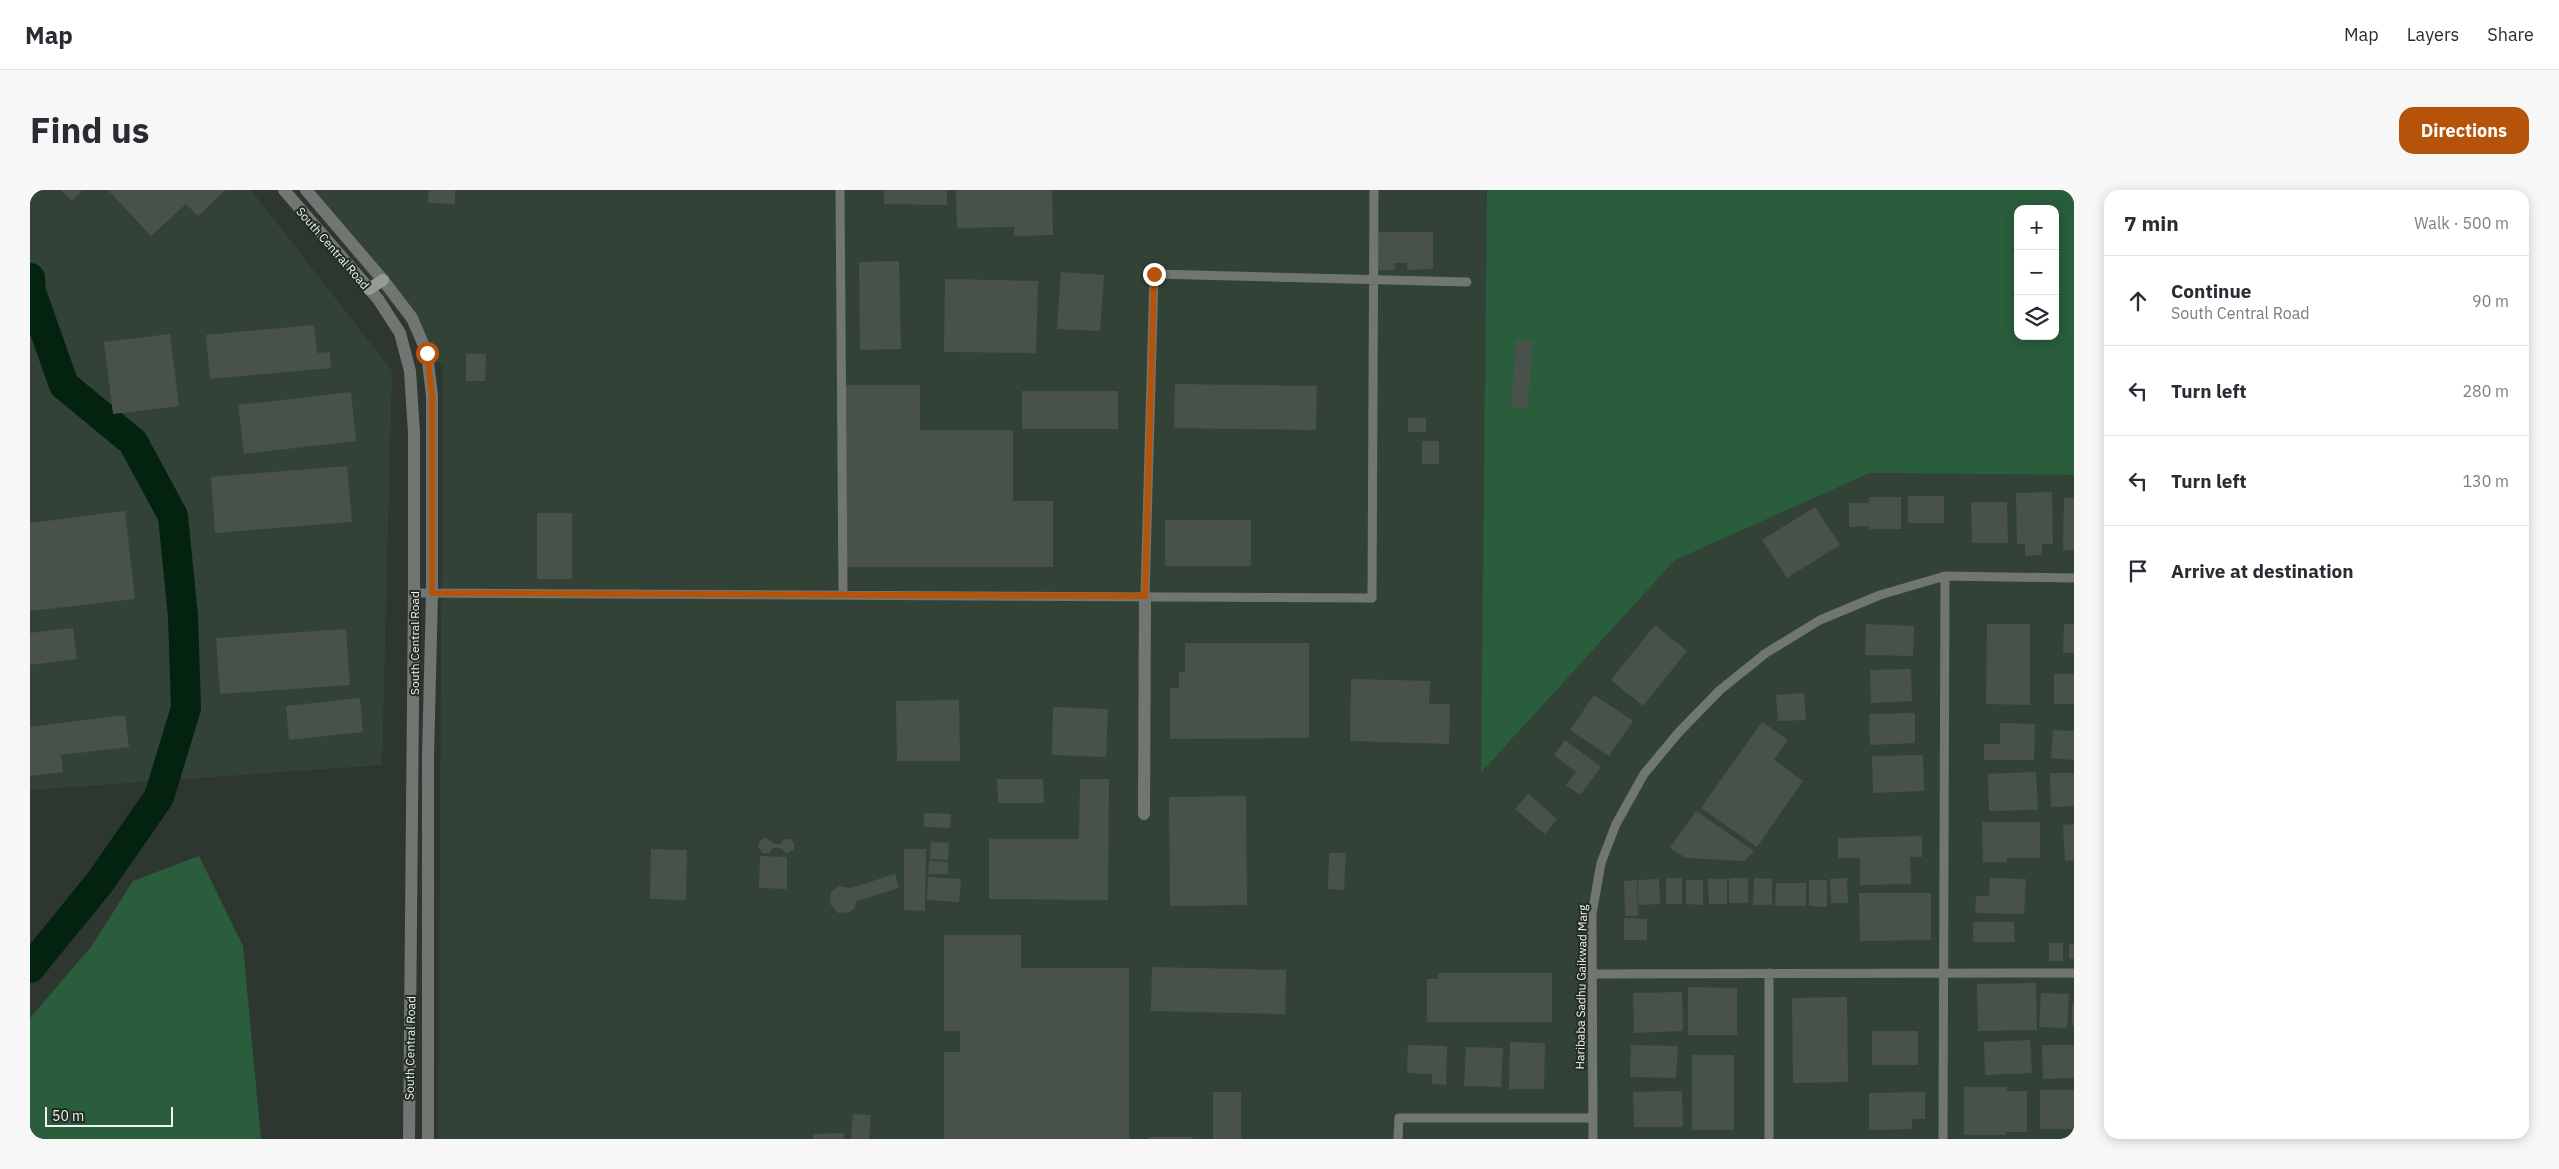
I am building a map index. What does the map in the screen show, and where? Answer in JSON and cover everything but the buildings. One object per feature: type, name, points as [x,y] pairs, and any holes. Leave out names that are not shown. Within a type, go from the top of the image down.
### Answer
[{"type":"main road","points":[[369,288],[383,280]]},
{"type":"street","name":"South Central Road","points":[[284,190],[369,288],[400,333],[410,371],[414,433],[414,593],[409,1139]]},
{"type":"street","name":"South Central Road","points":[[306,190],[383,280],[412,318],[427,353],[432,396],[432,593],[428,756],[428,1139]]},
{"type":"street","points":[[1144,814],[1145,596]]},
{"type":"lane","points":[[840,190],[843,594]]},
{"type":"lane","points":[[414,593],[1372,598],[1374,190]]},
{"type":"lane","points":[[1145,596],[1154,274],[1467,282]]},
{"type":"lane","points":[[1943,1139],[1945,576]]},
{"type":"lane","name":"Haribaba Sadhu Gaikwad Marg","points":[[1593,1139],[1592,914],[1601,863],[1616,824],[1644,774],[1678,732],[1720,690],[1766,653],[1820,620],[1880,595],[1945,576],[2074,578]]},
{"type":"lane","points":[[1592,974],[2074,972]]},
{"type":"lane","points":[[1769,973],[1769,1139]]},
{"type":"lane","points":[[1398,1139],[1399,1118],[1593,1118]]},
{"type":"shaded area","points":[[30,190],[251,190],[392,371],[382,765],[30,790]]},
{"type":"shaded area","points":[[300,190],[1487,190],[1482,772],[1675,560],[1870,473],[2074,475],[2074,1139],[438,1139],[443,368]]},
{"type":"green space","points":[[1487,190],[2074,190],[2074,475],[1870,473],[1675,560],[1481,773]]},
{"type":"green space","points":[[199,856],[243,946],[261,1139],[30,1139],[30,1018],[91,947],[133,881]]},
{"type":"waterway","points":[[30,278],[31,292],[64,385],[133,442],[173,516],[183,616],[186,708],[159,797],[100,882],[30,968]]},
{"type":"route","points":[[427,353],[432,396],[432,593],[1145,596],[1154,274]]}]
